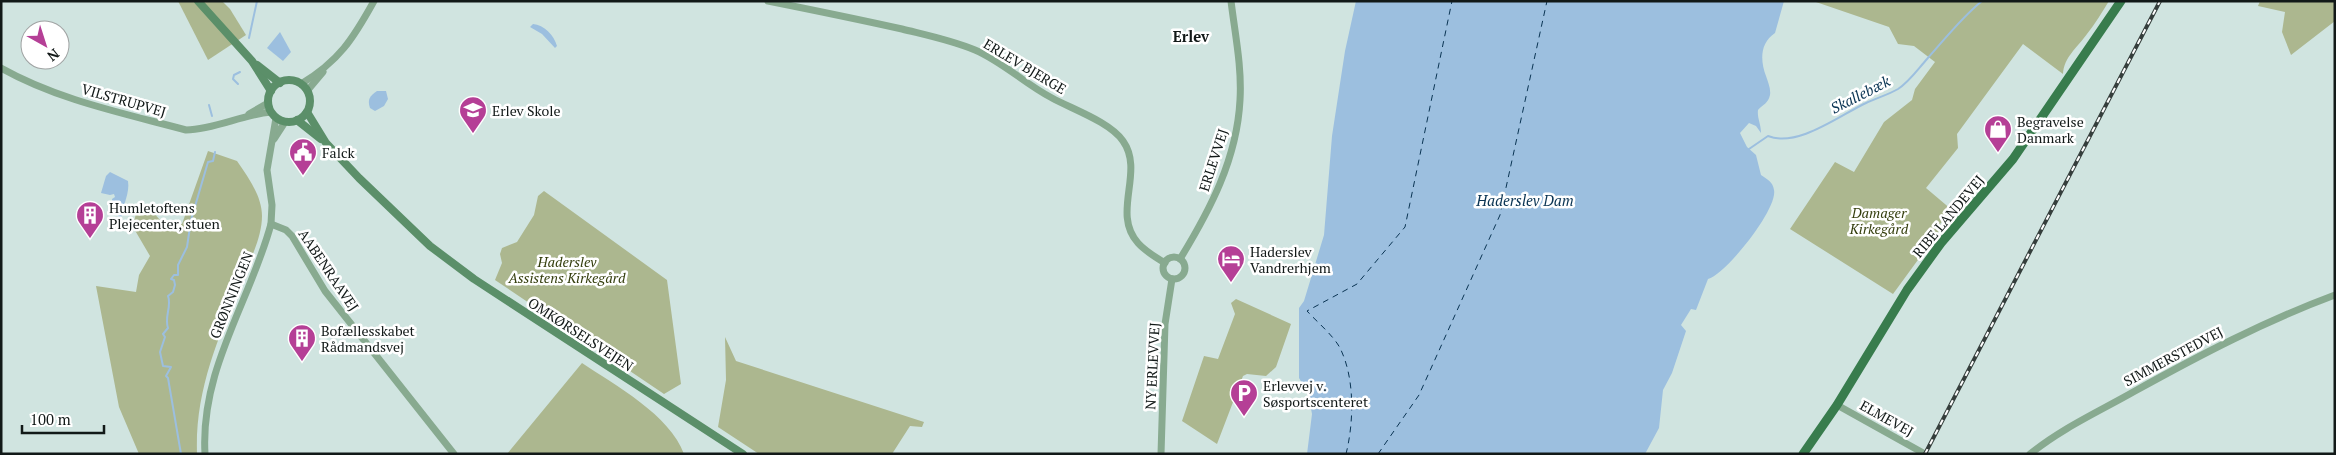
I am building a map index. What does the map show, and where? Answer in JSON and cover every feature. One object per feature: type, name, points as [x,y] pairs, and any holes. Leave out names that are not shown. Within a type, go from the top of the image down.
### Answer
[{"type":"main road","points":[[198,1],[252,61],[271,91]]},
{"type":"main road","name":"RIBE LANDEVEJ","points":[[1803,454],[1837,405],[1906,290],[1941,243],[2013,159],[2121,1]]},
{"type":"main road","points":[[252,61],[280,82]]},
{"type":"main road","points":[[293,81],[301,84],[307,92],[310,102],[306,112],[297,120],[285,122],[273,115],[268,103],[271,91],[280,82],[293,81]]},
{"type":"main road","name":"OMKØRSELSVEJEN","points":[[306,112],[326,143]]},
{"type":"main road","name":"OMKØRSELSVEJEN","points":[[297,120],[326,143],[392,213],[430,246],[474,279],[744,454]]},
{"type":"street","points":[[301,84],[342,53],[355,36],[374,1]]},
{"type":"street","name":"ERLEV BJERGE","points":[[768,1],[945,39],[975,50],[1003,65],[1044,94],[1110,129],[1124,142],[1129,155],[1131,172],[1126,203],[1130,230],[1137,242],[1165,263]]},
{"type":"street","name":"ERLEVVEJ","points":[[1180,259],[1217,192],[1231,154],[1237,126],[1240,75],[1232,1]]},
{"type":"street","points":[[307,92],[331,62]]},
{"type":"street","name":"VILSTRUPVEJ","points":[[1,68],[25,80],[71,98],[186,130],[214,127],[244,117],[268,103]]},
{"type":"street","name":"VILSTRUPVEJ","points":[[244,117],[273,115]]},
{"type":"street","name":"GRØNNINGEN","points":[[205,454],[206,415],[215,373],[271,224],[272,205],[267,170],[273,115]]},
{"type":"street","name":"GRØNNINGEN","points":[[270,146],[285,122]]},
{"type":"street","name":"AABENRAAVEJ","points":[[271,224],[286,230],[292,236],[325,291],[454,454]]},
{"type":"street","points":[[1170,258],[1180,259],[1185,266],[1184,273],[1179,278],[1172,279],[1164,273],[1165,263],[1170,258]]},
{"type":"street","name":"NY ERLEVVEJ","points":[[1161,454],[1165,324],[1172,279]]},
{"type":"street","name":"SIMMERSTEDVEJ","points":[[2030,454],[2066,429],[2208,351],[2239,335],[2335,295]]},
{"type":"street","name":"ELMEVEJ","points":[[1837,405],[1925,454]]},
{"type":"green space","points":[[178,1],[222,1],[230,9],[246,35],[208,60]]},
{"type":"green space","name":"Damager Kirkegård","points":[[1813,1],[2109,1],[2093,26],[2068,58],[2063,74],[2023,44],[1957,134],[1958,148],[1926,188],[1952,210],[1940,224],[1942,227],[1893,294],[1790,229],[1835,162],[1854,172],[1884,122],[1912,100],[1915,89],[1935,62],[1914,46],[1898,44],[1889,27]]},
{"type":"green space","points":[[2260,1],[2335,1],[2335,21],[2291,55],[2282,32],[2285,12],[2258,6]]},
{"type":"green space","points":[[208,151],[237,161],[250,180],[260,201],[262,216],[260,234],[209,367],[200,409],[197,431],[197,454],[139,454],[119,407],[96,286],[136,292],[139,275],[150,256],[133,227],[136,213],[153,212],[160,220],[182,224]]},
{"type":"green space","name":"Haderslev Assistens Kirkegård","points":[[544,191],[667,280],[681,384],[664,394],[495,280],[502,263],[500,254],[502,248],[517,242],[534,215],[538,196]]},
{"type":"green space","points":[[1236,299],[1291,324],[1276,367],[1266,376],[1247,374],[1243,376],[1217,444],[1182,421],[1204,356],[1218,359],[1235,314],[1231,303]]},
{"type":"green space","points":[[725,337],[736,361],[924,422],[922,427],[910,426],[892,454],[759,454],[718,427],[726,380]]},
{"type":"green space","points":[[582,363],[625,391],[654,414],[667,426],[684,454],[507,454]]},
{"type":"water","name":"Haderslev Dam","points":[[1356,1],[1784,1],[1775,33],[1766,42],[1763,52],[1762,58],[1770,95],[1765,104],[1758,110],[1761,133],[1756,126],[1749,123],[1740,133],[1747,147],[1756,155],[1761,175],[1772,185],[1774,190],[1773,199],[1760,225],[1738,254],[1716,275],[1708,279],[1696,310],[1691,309],[1681,325],[1686,331],[1672,373],[1663,390],[1659,428],[1645,454],[1307,454],[1312,414],[1308,393],[1299,378],[1299,308],[1304,301],[1324,235],[1332,136],[1345,51]]},
{"type":"water","points":[[533,24],[541,26],[548,31],[554,38],[557,46],[555,48],[542,34],[530,27]]},
{"type":"water","points":[[280,32],[291,52],[283,61],[267,48]]},
{"type":"water","points":[[377,91],[386,91],[388,99],[384,106],[375,111],[370,108],[369,100]]},
{"type":"water","points":[[110,172],[128,181],[128,190],[122,216],[119,217],[112,204],[112,199],[115,197],[114,194],[101,193],[106,176]]},
{"type":"waterway","points":[[249,38],[257,1]]},
{"type":"waterway","name":"Skallebæk","points":[[1749,149],[1768,136],[1780,139],[1805,134],[1898,89],[1910,79],[1960,22],[1982,1]]},
{"type":"waterway","points":[[238,84],[233,79],[234,75],[240,72]]},
{"type":"waterway","points":[[209,105],[212,116]]},
{"type":"waterway","points":[[181,454],[168,378],[166,376],[171,367],[163,366],[160,352],[165,337],[163,334],[168,328],[168,296],[173,292],[175,285],[174,280],[171,279],[174,275],[178,275],[178,265],[187,247],[191,220],[208,162],[213,161],[215,152]]},
{"type":"ferry route","points":[[1346,454],[1351,428],[1352,400],[1345,360],[1333,338],[1307,311],[1357,284],[1405,227],[1452,1]]},
{"type":"ferry route","points":[[1378,454],[1419,395],[1500,215],[1547,1]]},
{"type":"railway","points":[[1925,454],[2160,1]]},
{"type":"place","name":"Erlev Skole","points":[[473,134]]},
{"type":"place","name":"Begravelse Danmark","points":[[1998,153]]},
{"type":"place","name":"Falck","points":[[303,176]]},
{"type":"place","name":"Humletoftens Plejecenter, stuen","points":[[90,239]]},
{"type":"place","name":"Haderslev Vandrerhjem","points":[[1231,283]]},
{"type":"place","name":"Bofællesskabet Rådmandsvej","points":[[302,362]]},
{"type":"place","name":"Erlevvej v. Søsportscenteret","points":[[1244,417]]},
{"type":"district","name":"Erlev","points":[[1191,36]]}]
